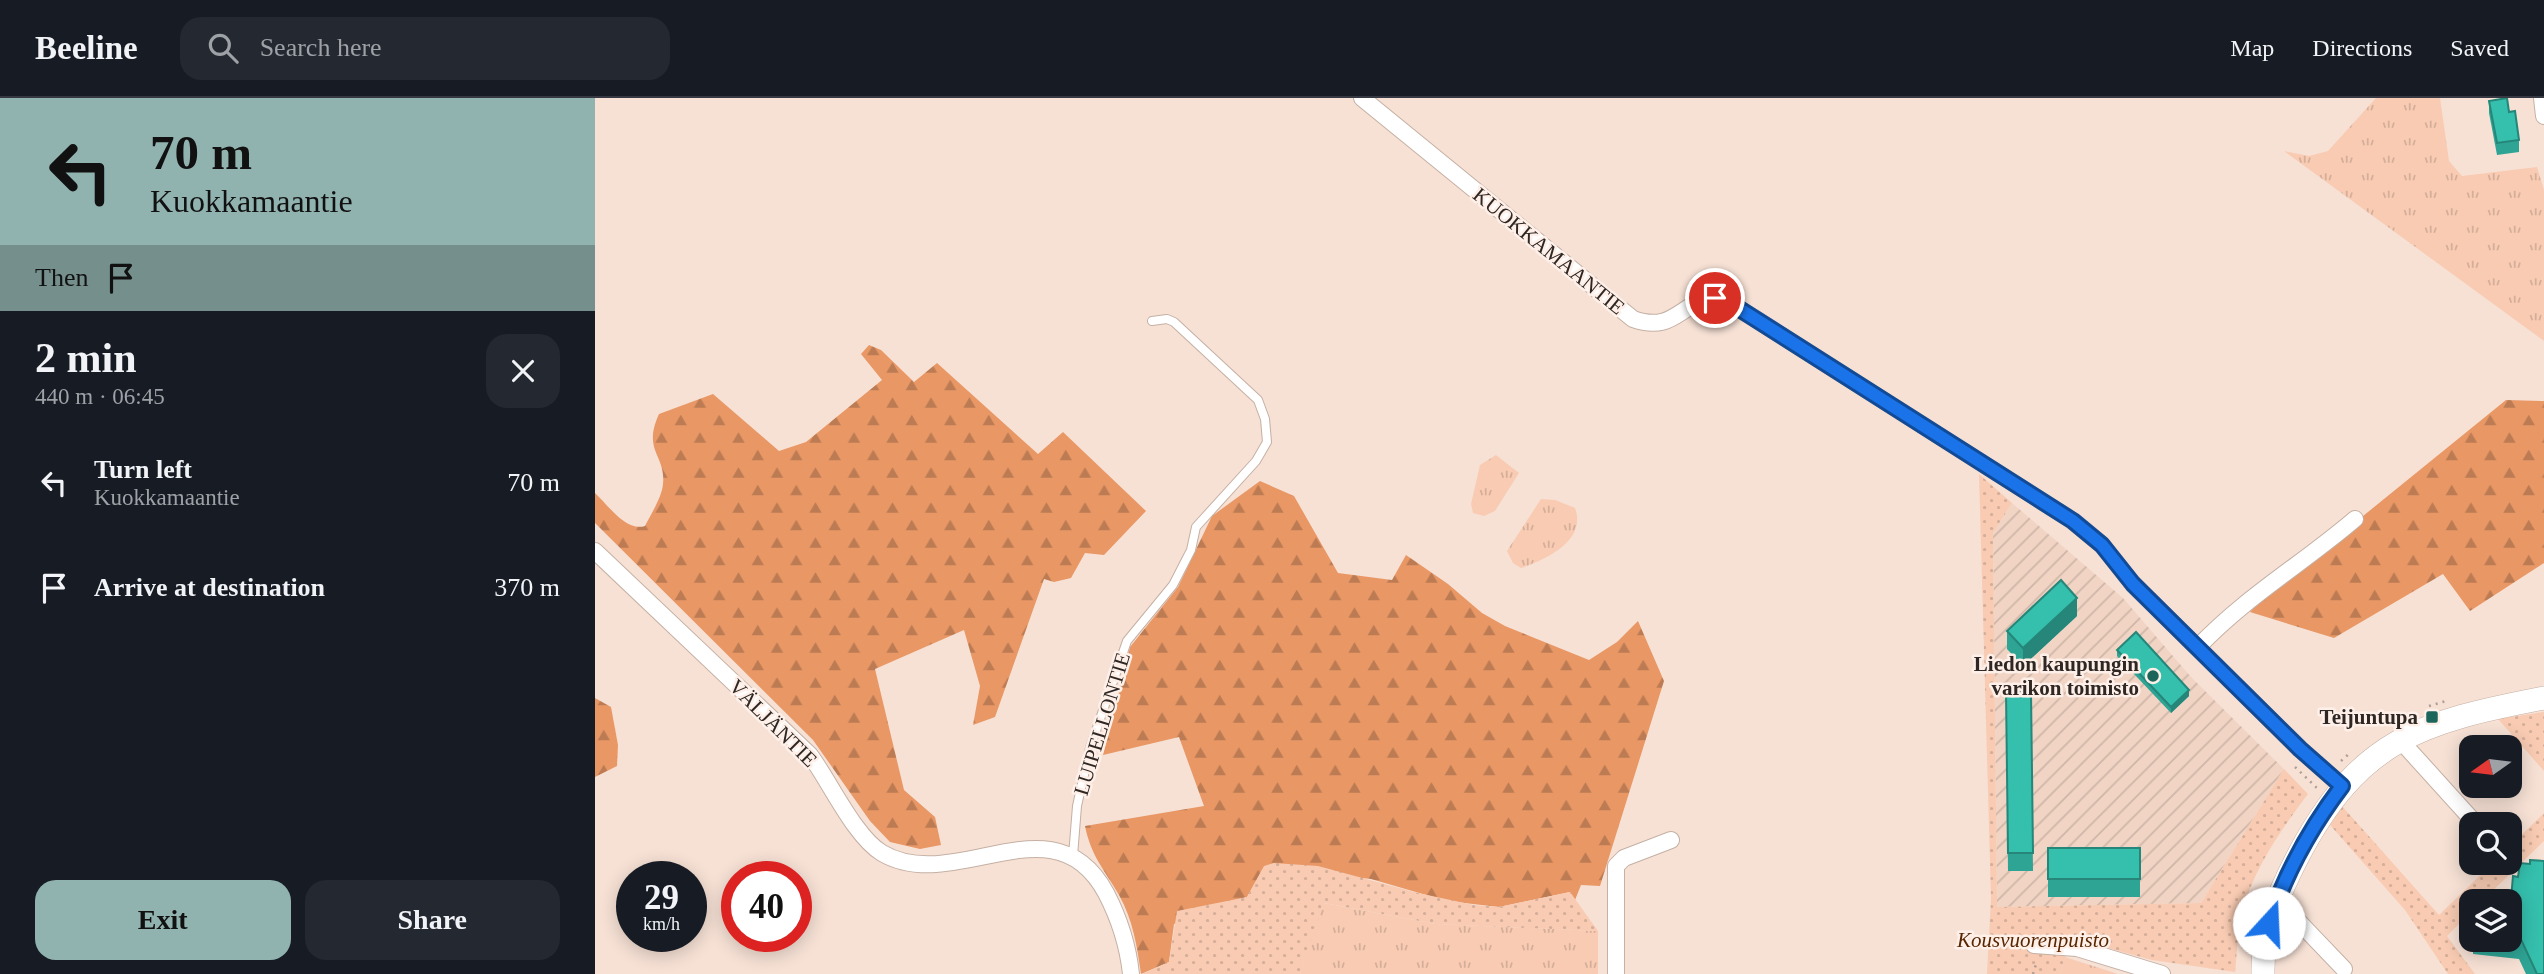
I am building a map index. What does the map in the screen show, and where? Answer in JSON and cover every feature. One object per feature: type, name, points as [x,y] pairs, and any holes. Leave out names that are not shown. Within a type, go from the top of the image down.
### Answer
[{"type":"street","name":"KUOKKAMAANTIE","points":[[1362,98],[1633,319],[1654,325],[1665,323],[1703,299],[1727,301],[2073,521],[2102,545],[2133,584],[2300,749],[2342,786]]},
{"type":"street","points":[[2542,98],[2544,116]]},
{"type":"street","points":[[2198,647],[2240,605],[2322,547],[2355,519]]},
{"type":"street","name":"VÄLJÄNTIE","points":[[595,551],[810,755],[831,784],[853,823],[882,853],[913,862],[937,863],[1024,850],[1055,849],[1073,856]]},
{"type":"street","points":[[2263,974],[2264,949],[2277,899],[2321,814],[2342,786],[2400,740],[2446,719],[2544,698]]},
{"type":"street","points":[[2400,740],[2465,812]]},
{"type":"street","points":[[1616,974],[1616,866],[1624,858],[1671,840]]},
{"type":"street","points":[[1073,856],[1097,877],[1110,900],[1122,930],[1131,974]]},
{"type":"street","points":[[2277,899],[2344,969]]},
{"type":"street","points":[[2033,945],[2077,948],[2162,974]]},
{"type":"lane","name":"LUIPELLONTIE","points":[[1073,856],[1077,806],[1090,748],[1127,641],[1174,585],[1191,550],[1196,527],[1256,461],[1267,442],[1265,419],[1258,400],[1174,322],[1167,319],[1152,321]]},
{"type":"shaded area","points":[[2012,503],[2123,598],[2191,677],[2284,769],[2201,903],[1997,907],[1993,533]]},
{"type":"green space","points":[[2376,98],[2440,98],[2449,161],[2462,176],[2537,167],[2544,190],[2544,341],[2284,151],[2309,156],[2328,151]]},
{"type":"green space","points":[[869,345],[881,350],[914,382],[937,363],[1038,454],[1063,432],[1146,511],[1104,555],[1085,553],[1071,578],[1054,582],[1044,579],[995,717],[973,725],[980,686],[964,630],[875,669],[904,790],[935,817],[941,845],[920,849],[890,842],[870,821],[813,740],[595,523],[595,493],[624,521],[638,527],[645,526],[663,484],[653,436],[659,414],[713,394],[779,451],[806,442],[882,380],[861,354]]},
{"type":"green space","points":[[2506,400],[2544,401],[2544,563],[2470,611],[2443,574],[2334,638],[2250,612],[2262,598]]},
{"type":"green space","points":[[1496,455],[1519,473],[1495,511],[1484,516],[1473,513],[1471,504],[1480,465]]},
{"type":"green space","name":"Kousvuorenpuisto","points":[[1979,474],[2012,503],[1993,533],[1997,907],[2201,903],[2284,769],[2308,794],[2277,838],[2250,888],[2240,923],[2235,972],[2152,960],[2071,938],[2060,974],[1987,974],[1991,898]]},
{"type":"green space","points":[[1260,481],[1294,496],[1338,573],[1392,580],[1406,555],[1448,584],[1482,613],[1505,626],[1589,660],[1617,642],[1638,621],[1664,681],[1600,886],[1581,885],[1575,900],[1570,892],[1499,907],[1447,901],[1371,879],[1264,867],[1247,897],[1174,924],[1169,962],[1141,974],[1128,914],[1094,854],[1085,826],[1204,806],[1179,737],[1103,755],[1130,647],[1178,587],[1212,516]]},
{"type":"green space","points":[[1541,499],[1555,500],[1575,508],[1575,530],[1562,547],[1521,568],[1513,563],[1507,551]]},
{"type":"green space","points":[[595,698],[611,707],[618,745],[617,766],[595,777]]},
{"type":"green space","points":[[2544,712],[2544,771],[2522,746],[2522,735],[2512,735],[2498,719]]},
{"type":"green space","points":[[2342,806],[2439,915],[2459,896],[2459,924],[2447,936],[2475,974],[2448,974],[2405,910],[2330,825]]},
{"type":"green space","points":[[2544,813],[2544,841],[2522,862],[2522,834]]},
{"type":"green space","points":[[1274,863],[1318,866],[1474,905],[1499,907],[1570,892],[1598,931],[1436,924],[1324,903],[1300,974],[1142,974],[1169,962],[1177,911],[1247,897],[1264,866]]},
{"type":"green space","points":[[2481,875],[2509,875],[2494,889],[2466,889]]},
{"type":"green space","points":[[1323,903],[1436,924],[1598,931],[1598,974],[1300,974]]},
{"type":"green space","points":[[2065,957],[2118,974],[2060,974]]},
{"type":"building","points":[[2507,98],[2509,112],[2515,111],[2519,140],[2497,143],[2489,101]]},
{"type":"building","points":[[2061,580],[2077,598],[2023,648],[2007,631]]},
{"type":"building","name":"Liedon kaupungin varikon toimisto","points":[[2136,632],[2189,690],[2171,707],[2117,650]]},
{"type":"building","points":[[2006,692],[2031,692],[2033,853],[2008,853]]},
{"type":"building","points":[[2048,848],[2140,848],[2140,879],[2048,879]]},
{"type":"building","points":[[2530,860],[2544,861],[2544,974],[2537,974],[2522,942],[2522,889],[2512,889],[2513,876],[2522,875],[2522,863],[2530,864]]},
{"type":"place","name":"Liedon kaupungin varikon toimisto","points":[[2153,676]]},
{"type":"place","name":"Teijuntupa","points":[[2432,717]]},
{"type":"route","points":[[1715,298],[1727,301],[2073,521],[2102,545],[2133,584],[2300,749],[2342,786],[2321,814],[2308,838],[2277,899],[2269,923]]}]
